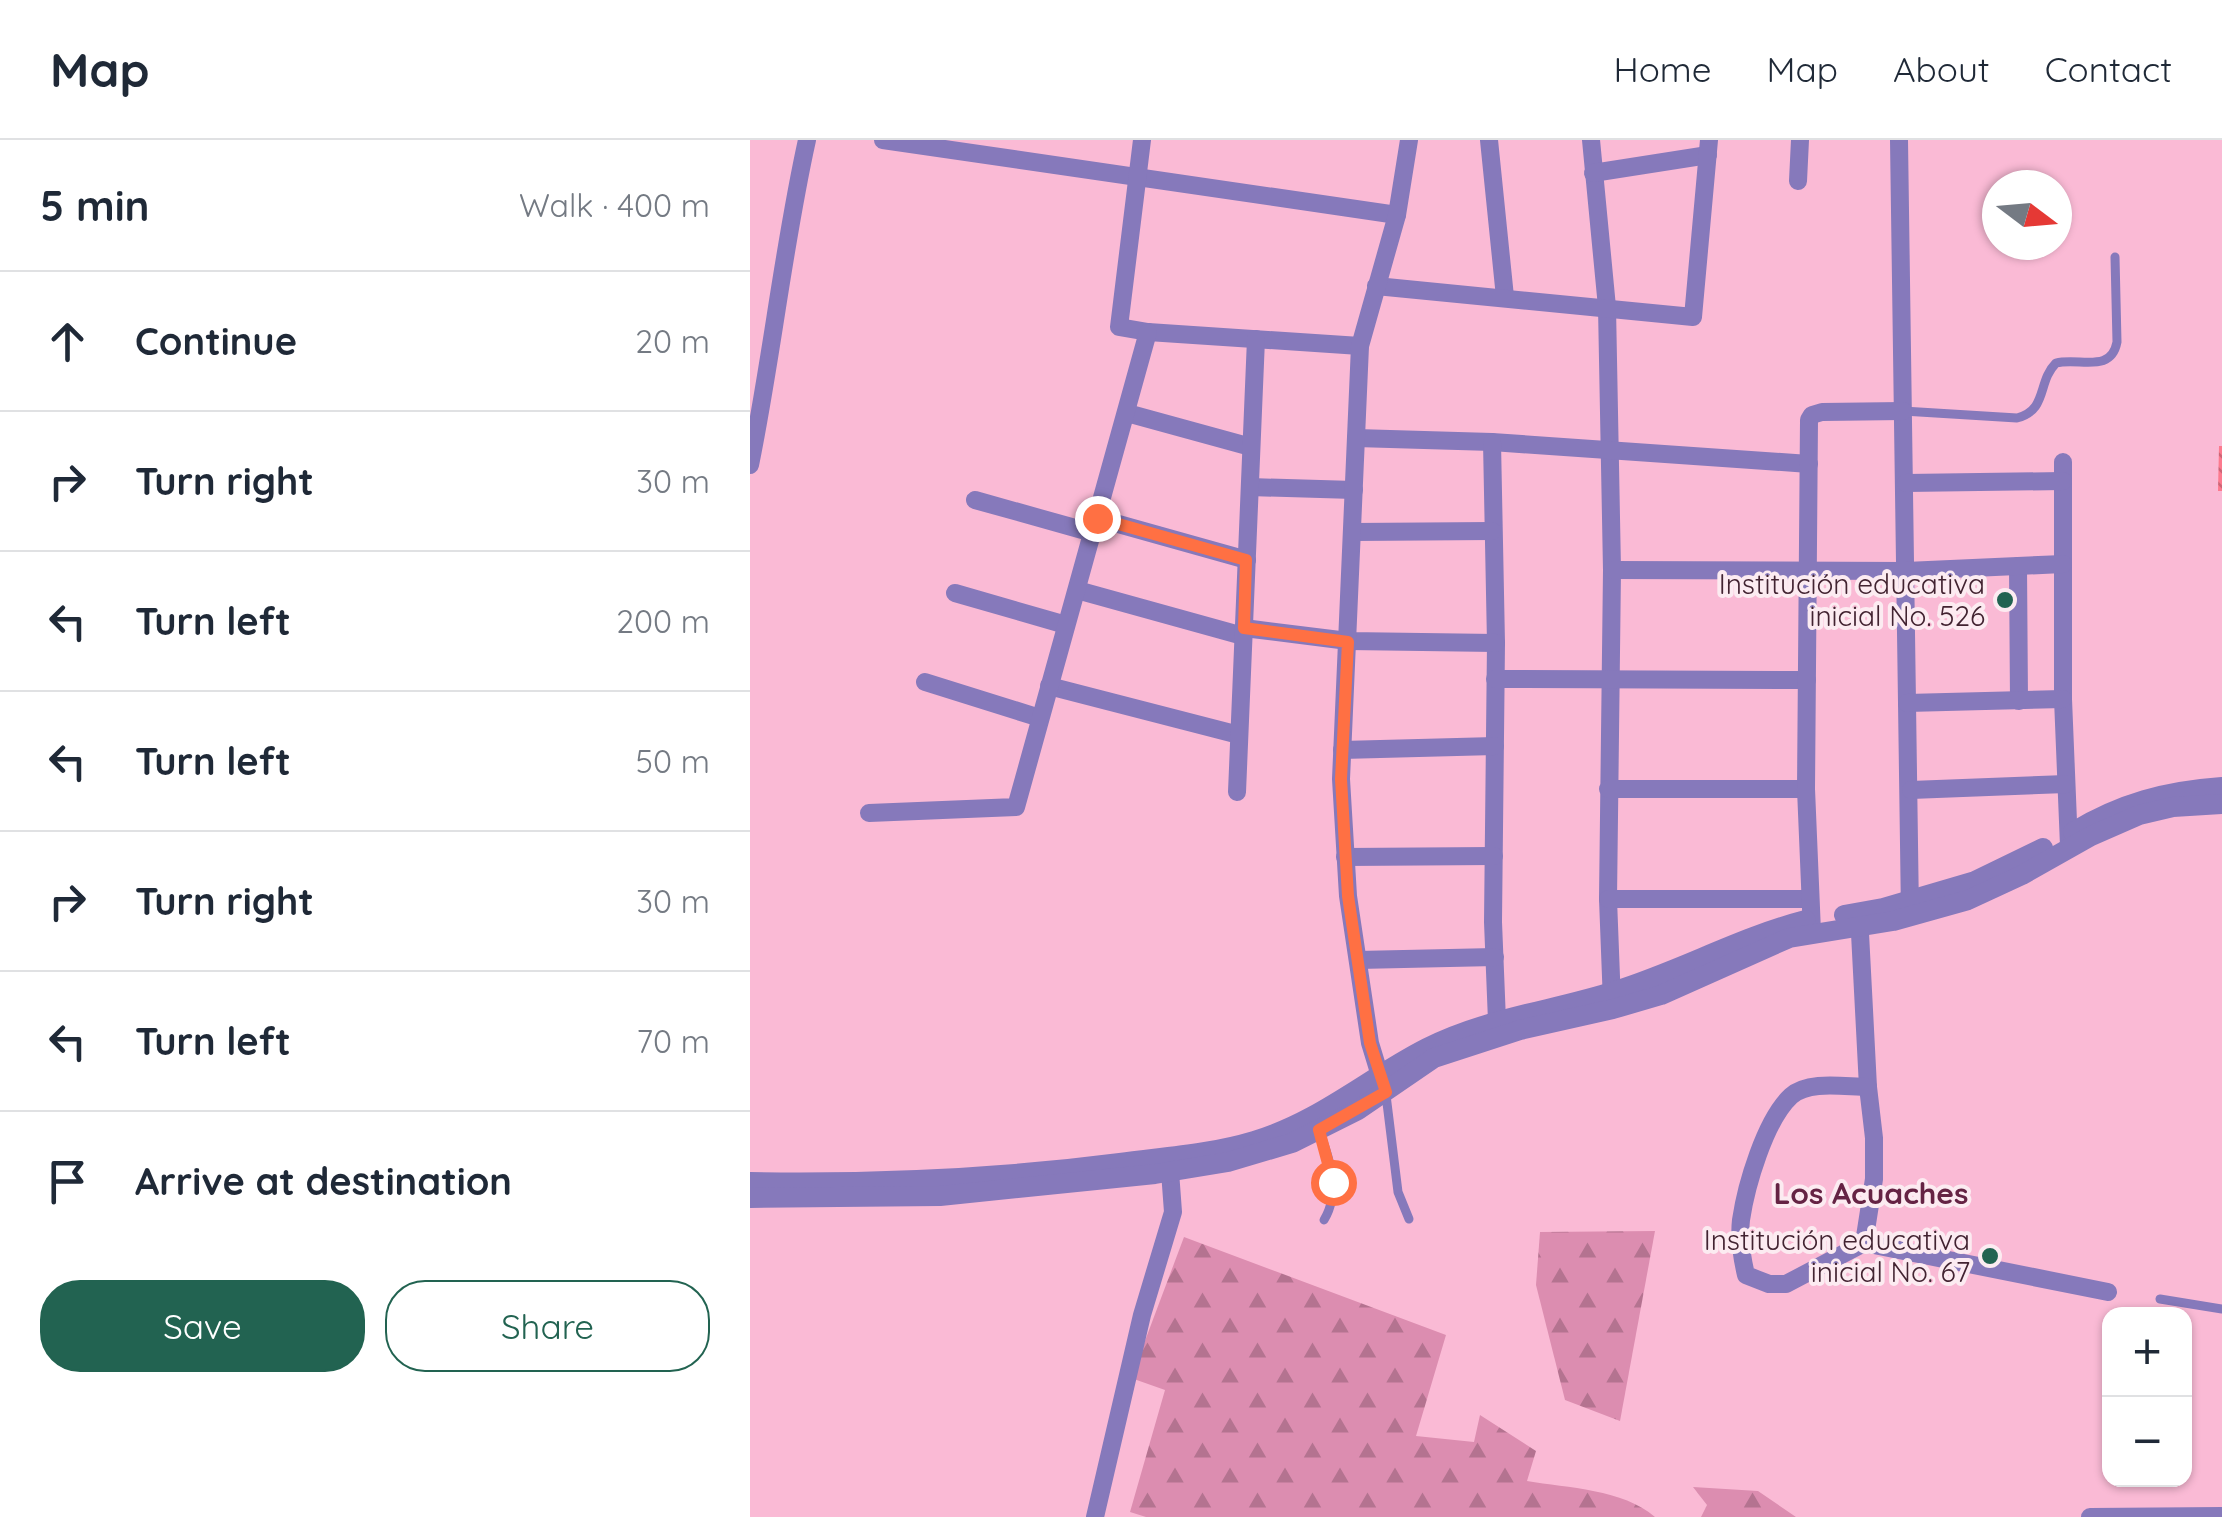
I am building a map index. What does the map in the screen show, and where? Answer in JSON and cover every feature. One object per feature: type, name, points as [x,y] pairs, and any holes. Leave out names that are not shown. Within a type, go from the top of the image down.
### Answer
[{"type":"street","points":[[750,465],[766,384],[780,269],[807,140]]},
{"type":"street","points":[[883,140],[1397,216]]},
{"type":"street","points":[[1142,140],[1119,327],[1360,346]]},
{"type":"street","points":[[1383,1085],[1370,1043],[1345,857],[1342,750],[1360,346],[1397,216],[1409,140]]},
{"type":"street","points":[[1489,140],[1505,297]]},
{"type":"street","points":[[1590,140],[1607,307],[1612,570],[1608,899],[1612,1001]]},
{"type":"street","points":[[1798,181],[1800,140]]},
{"type":"street","points":[[1899,140],[1910,908]]},
{"type":"street","points":[[1376,286],[1693,317],[1708,147],[1594,173]]},
{"type":"street","points":[[868,813],[1016,807],[1148,332]]},
{"type":"street","points":[[1237,792],[1256,339]]},
{"type":"street","points":[[1810,917],[1806,789],[1809,427],[1812,415],[1822,412],[1903,410]]},
{"type":"street","points":[[1127,412],[1252,447]]},
{"type":"street","points":[[1356,438],[1492,442],[1809,464]]},
{"type":"street","points":[[1492,442],[1498,1021]]},
{"type":"street","points":[[1906,483],[2063,471],[2063,699],[2068,842]]},
{"type":"street","points":[[1250,487],[1354,490]]},
{"type":"street","points":[[975,500],[1246,560]]},
{"type":"street","points":[[1353,532],[1492,531]]},
{"type":"street","points":[[1612,570],[1906,570],[2064,564]]},
{"type":"street","points":[[2018,566],[2020,700]]},
{"type":"street","points":[[1076,590],[1244,632],[1348,642],[1496,644]]},
{"type":"street","points":[[955,593],[1066,625]]},
{"type":"street","points":[[1496,678],[1807,680]]},
{"type":"street","points":[[926,682],[1040,718]]},
{"type":"street","points":[[1049,686],[1239,735]]},
{"type":"street","points":[[1907,703],[2063,699]]},
{"type":"street","points":[[1342,750],[1495,746]]},
{"type":"street","points":[[1911,790],[2066,784]]},
{"type":"street","points":[[1608,899],[1859,920],[1968,900],[2022,876],[2104,813],[2182,790],[2222,788]]},
{"type":"street","points":[[1608,789],[1806,789]]},
{"type":"street","points":[[2068,842],[2140,815],[2173,807],[2222,804]]},
{"type":"street","points":[[1345,857],[1494,856]]},
{"type":"street","points":[[750,1182],[872,1184],[1228,1162],[1292,1143],[1319,1130],[1383,1085],[1426,1048],[1498,1021],[1661,995],[1762,948],[1810,917]]},
{"type":"street","points":[[1859,920],[1874,1180],[1864,1242]]},
{"type":"street","points":[[1358,960],[1495,957]]},
{"type":"street","points":[[750,1198],[940,1196],[1170,1164],[1297,1125],[1434,1058],[1612,1001]]},
{"type":"street","points":[[1868,1087],[1811,1087],[1792,1095],[1760,1149],[1741,1221],[1746,1274],[1769,1284],[1786,1284],[1864,1242],[2108,1292]]},
{"type":"street","points":[[1095,1517],[1142,1316],[1173,1212],[1170,1164]]},
{"type":"street","points":[[2090,1517],[2222,1516]]},
{"type":"lane","points":[[1903,410],[2017,418],[2040,404],[2046,376],[2056,363],[2109,359],[2117,342],[2116,257]]},
{"type":"lane","points":[[1383,1085],[1398,1192],[1408,1219]]},
{"type":"lane","points":[[1319,1130],[1333,1182],[1333,1205],[1324,1220]]},
{"type":"lane","points":[[2160,1298],[2222,1309]]},
{"type":"green space","points":[[1655,1231],[1620,1421],[1565,1400],[1536,1285],[1540,1232]]},
{"type":"green space","points":[[1184,1237],[1446,1335],[1416,1436],[1474,1442],[1480,1415],[1536,1451],[1527,1481],[1611,1495],[1655,1517],[1146,1517],[1130,1512],[1165,1390],[1131,1378]]},
{"type":"green space","points":[[1693,1487],[1758,1491],[1796,1517],[1701,1517],[1707,1505]]},
{"type":"building","points":[[2222,446],[2222,491],[2218,491]]},
{"type":"place","name":"Institución educativa inicial No. 526","points":[[2005,600]]},
{"type":"place","name":"Institución educativa inicial No. 67","points":[[1990,1256]]},
{"type":"district","name":"Los Acuaches","points":[[1871,1194]]},
{"type":"route","points":[[1097,518],[1246,560],[1244,628],[1348,642],[1341,779],[1348,896],[1370,1043],[1386,1092],[1319,1130],[1333,1182]]}]
